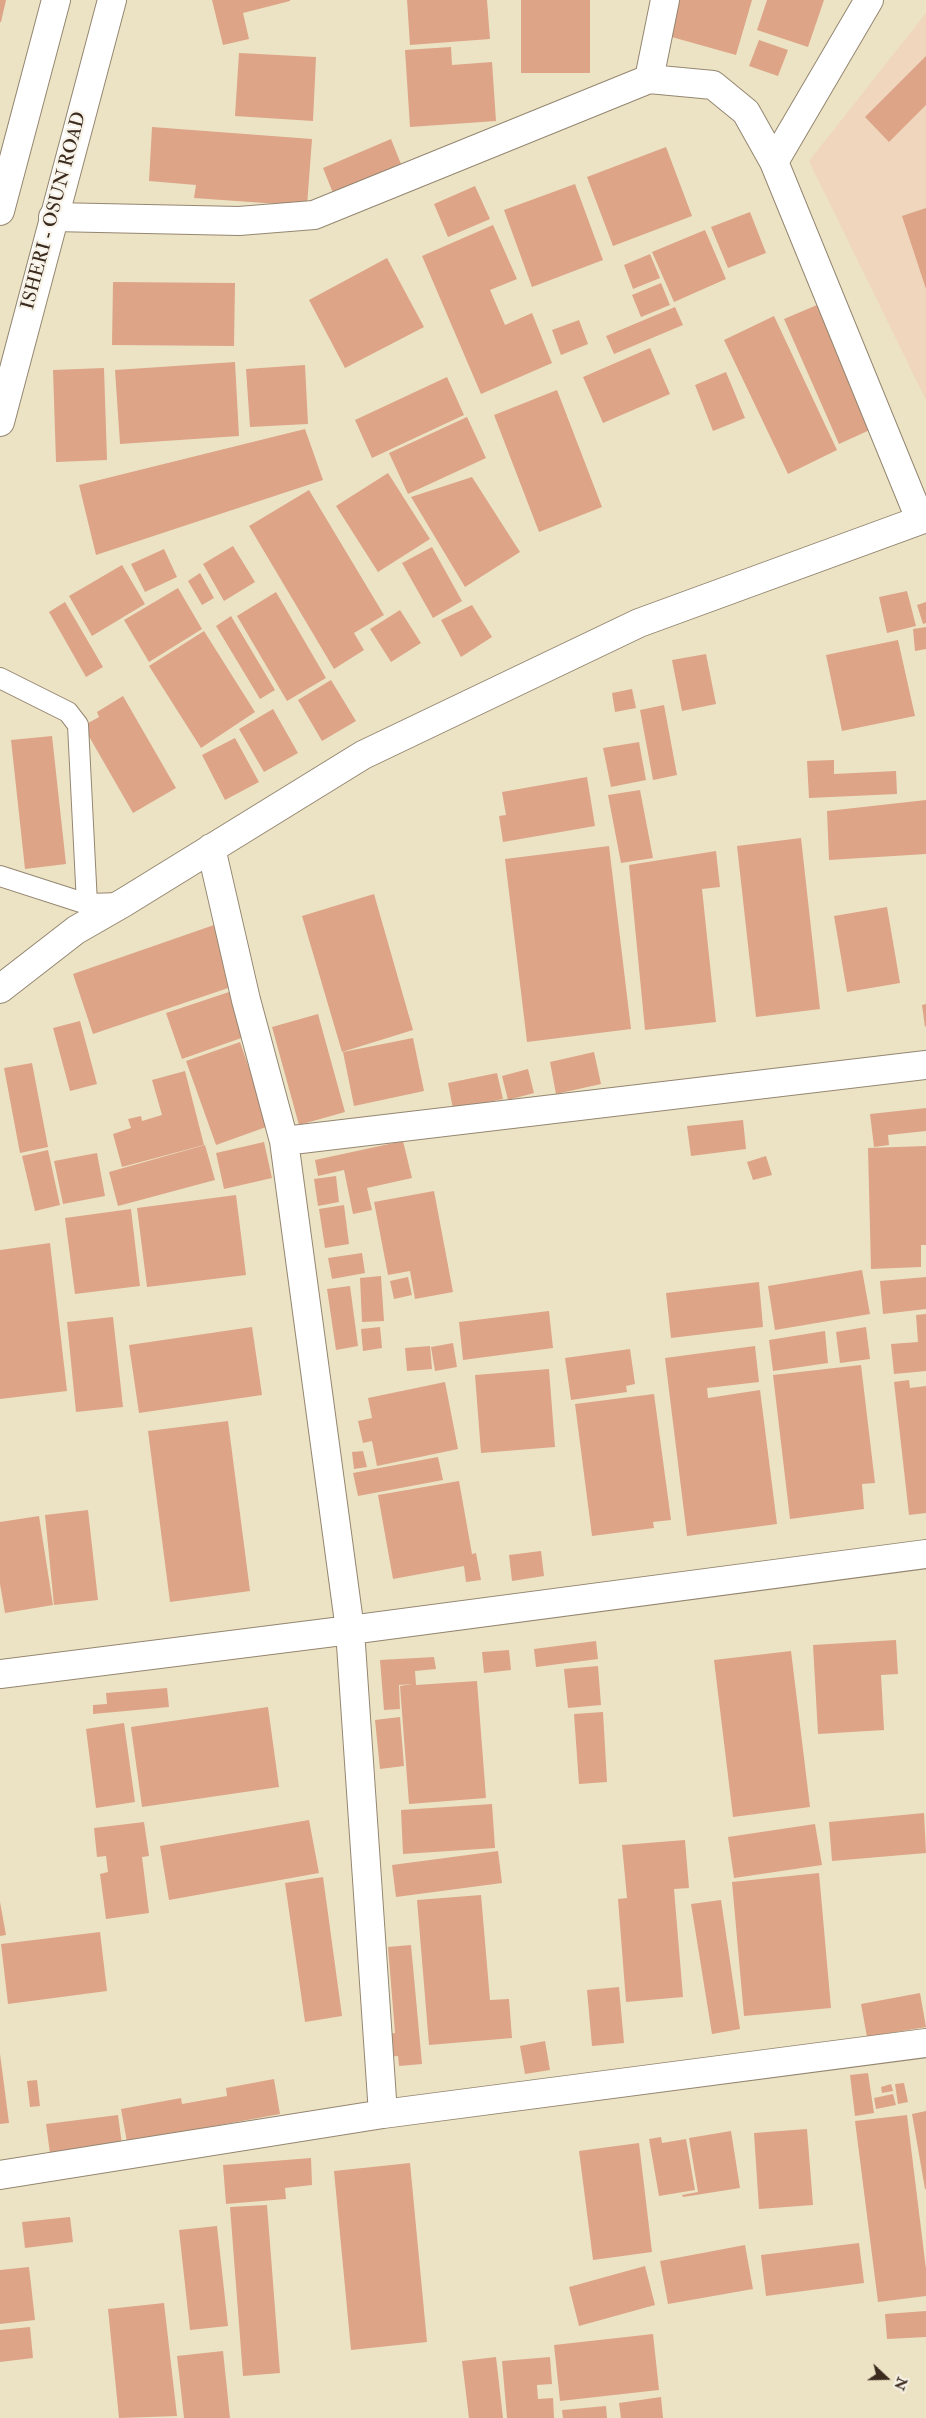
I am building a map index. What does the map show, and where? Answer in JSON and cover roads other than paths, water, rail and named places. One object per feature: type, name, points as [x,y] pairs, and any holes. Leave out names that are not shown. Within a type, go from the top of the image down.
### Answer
[{"type":"street","points":[[0,211],[56,0]]},
{"type":"street","name":"ISHERI - OSUN ROAD","points":[[0,422],[112,0]]},
{"type":"street","points":[[649,80],[665,0]]},
{"type":"street","points":[[774,162],[870,0]]},
{"type":"street","points":[[0,989],[76,930],[123,903],[362,755],[639,623],[923,518],[774,162],[746,112],[713,85],[649,80],[314,215],[239,221],[53,217]]},
{"type":"street","points":[[211,848],[246,1000],[284,1141],[350,1630],[383,2114]]},
{"type":"street","points":[[284,1141],[926,1066]]},
{"type":"street","points":[[0,1674],[926,1554]]},
{"type":"street","points":[[0,2175],[383,2114],[926,2043]]},
{"type":"lane","points":[[0,678],[68,712],[78,725],[87,904]]},
{"type":"lane","points":[[0,876],[87,904],[123,903]]}]
